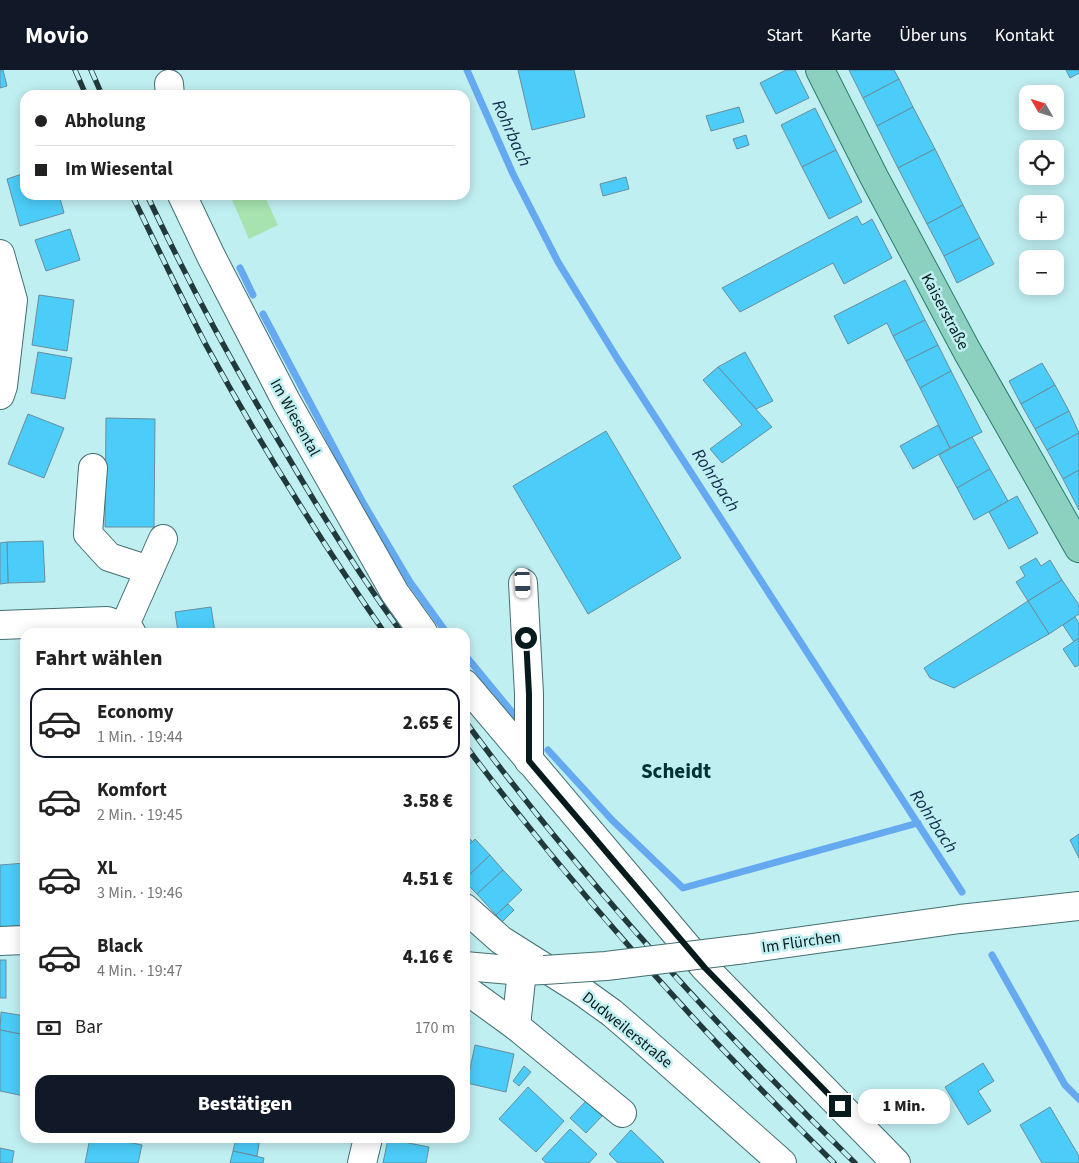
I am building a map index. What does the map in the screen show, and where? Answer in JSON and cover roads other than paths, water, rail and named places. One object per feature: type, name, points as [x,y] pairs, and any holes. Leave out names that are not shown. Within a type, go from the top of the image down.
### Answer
[{"type":"main road","name":"Kaiserstraße","points":[[820,70],[874,177],[967,351],[1079,548]]},
{"type":"street","name":"Im Wiesental","points":[[184,200],[211,256],[286,400],[395,593],[420,628]]},
{"type":"street","points":[[0,254],[13,300],[3,386],[0,394]]},
{"type":"street","points":[[93,468],[88,534],[109,557],[149,570]]},
{"type":"street","points":[[128,628],[149,570],[163,539]]},
{"type":"street","points":[[523,583],[529,694],[529,761]]},
{"type":"street","points":[[0,625],[107,621],[123,628]]},
{"type":"street","points":[[470,690],[705,968],[896,1163]]},
{"type":"street","name":"Im Flürchen","points":[[470,966],[533,971],[606,966],[960,919],[1079,906]]},
{"type":"street","name":"Dudweilerstraße","points":[[470,912],[501,940],[580,990],[642,1038],[782,1163]]},
{"type":"street","points":[[0,941],[20,940]]},
{"type":"street","points":[[516,1026],[533,971]]},
{"type":"street","points":[[470,993],[516,1026],[622,1113]]},
{"type":"street","points":[[362,1163],[367,1143]]},
{"type":"waterway","name":"Rohrbach","points":[[467,70],[513,174],[558,262],[617,358],[962,892]]},
{"type":"waterway","points":[[240,268],[253,295]]},
{"type":"waterway","points":[[263,314],[362,501],[410,582],[443,628]]},
{"type":"waterway","points":[[470,661],[516,717]]},
{"type":"waterway","points":[[548,750],[612,820],[683,888],[918,823]]},
{"type":"waterway","name":"Rohrbach","points":[[992,955],[1065,1085],[1079,1099]]},
{"type":"railway","points":[[75,70],[84,90]]},
{"type":"railway","points":[[91,70],[100,90]]},
{"type":"railway","points":[[134,200],[206,345],[248,419],[314,527],[381,628]]},
{"type":"railway","points":[[149,200],[195,292],[265,419],[340,542],[398,628]]},
{"type":"railway","points":[[470,728],[556,838],[651,950],[751,1058],[855,1163]]},
{"type":"railway","points":[[470,751],[551,855],[642,961],[736,1063],[834,1163]]},
{"type":"district","name":"Scheidt","points":[[676,771]]}]
